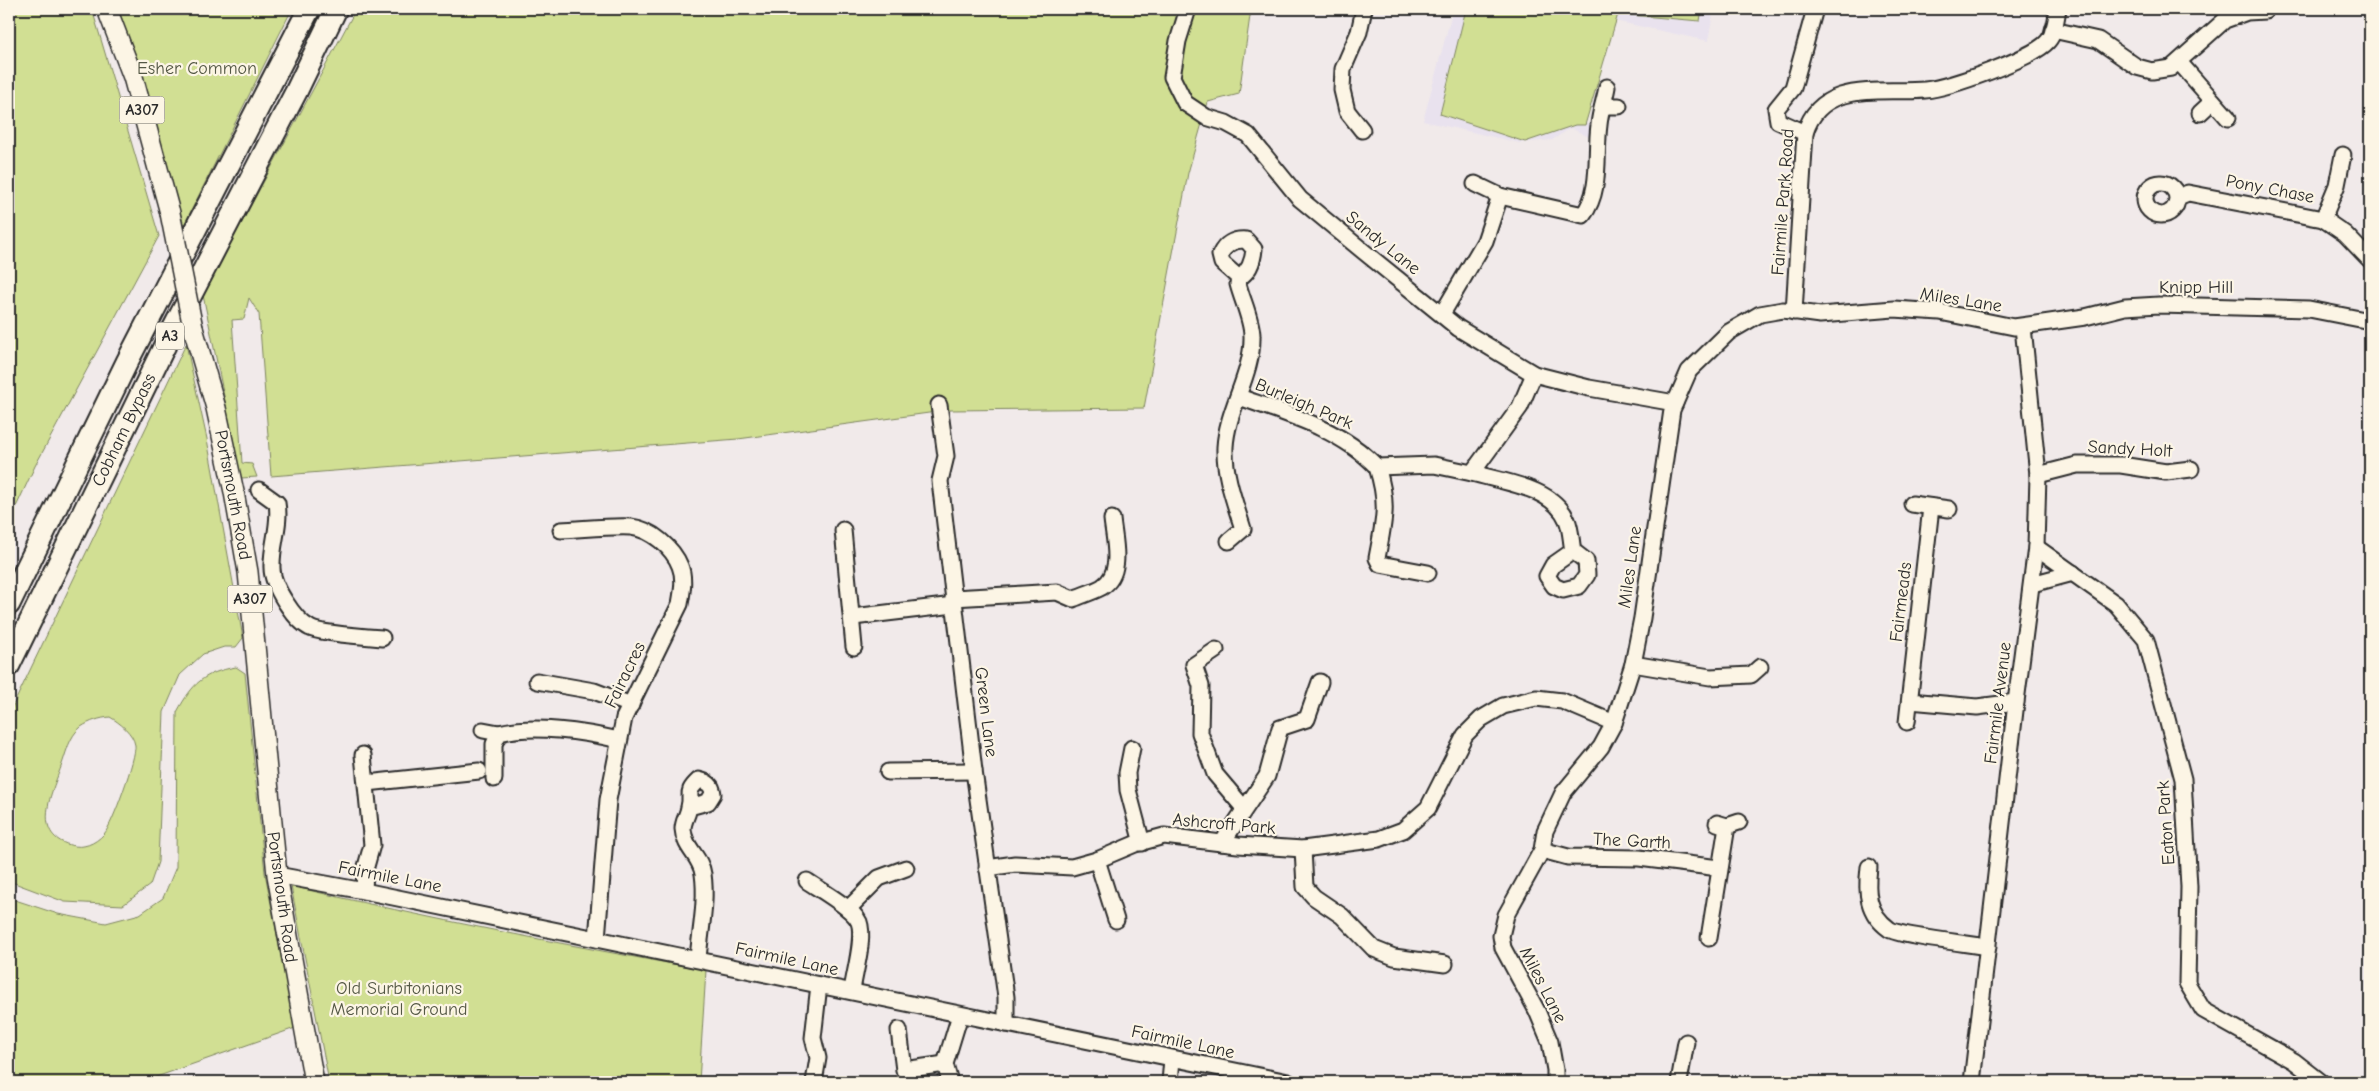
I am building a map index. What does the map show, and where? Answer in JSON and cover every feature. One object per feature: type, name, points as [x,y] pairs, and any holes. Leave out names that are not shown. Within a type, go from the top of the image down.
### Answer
[{"type":"highway","name":"Cobham Bypass","points":[[9,604],[127,362],[308,9]]},
{"type":"highway","name":"Cobham Bypass","points":[[9,665],[166,343],[296,92],[336,9]]},
{"type":"main road","name":"Portsmouth Road","points":[[106,9],[133,77],[170,213],[193,328],[216,408],[234,492],[248,572],[277,875],[314,1082]]},
{"type":"street","name":"Sandy Lane","points":[[1188,9],[1178,41],[1172,77],[1185,103],[1206,117],[1226,123],[1248,135],[1300,199],[1458,328],[1534,374],[1590,388],[1675,403]]},
{"type":"street","points":[[1362,130],[1347,110],[1342,90],[1343,69],[1359,32],[1364,9]]},
{"type":"street","points":[[1805,133],[1778,121],[1776,109],[1793,88],[1815,9]]},
{"type":"street","name":"Fairmile Park Road","points":[[1794,312],[1805,133],[1810,117],[1820,105],[1833,97],[1861,92],[1927,90],[1966,80],[2040,48],[2050,38],[2058,9]]},
{"type":"street","points":[[2053,30],[2098,40],[2137,67],[2152,71],[2170,68],[2179,62],[2225,20],[2247,10],[2265,11]]},
{"type":"street","points":[[2179,62],[2228,118]]},
{"type":"street","points":[[1475,184],[1500,196],[1582,215],[1589,206],[1598,165],[1599,124],[1607,87]]},
{"type":"street","points":[[2200,113],[2213,101]]},
{"type":"street","points":[[1603,106],[1619,106]]},
{"type":"street","points":[[2323,219],[2337,185],[2343,155]]},
{"type":"street","name":"Pony Chase","points":[[2178,197],[2188,193],[2323,219],[2345,234],[2370,260]]},
{"type":"street","points":[[1442,314],[1485,241],[1500,196]]},
{"type":"street","name":"Burleigh Park","points":[[1229,541],[1243,529],[1225,457],[1227,431],[1239,397],[1252,336],[1238,284],[1239,278]]},
{"type":"street","name":"Knipp Hill","points":[[2023,327],[2085,317],[2125,307],[2159,306],[2309,309],[2370,320]]},
{"type":"street","name":"Miles Lane","points":[[1555,1082],[1550,1042],[1537,1011],[1503,948],[1501,936],[1506,915],[1542,850],[1545,831],[1563,793],[1601,747],[1614,723],[1633,664],[1675,403],[1689,371],[1728,332],[1760,314],[1776,311],[1820,315],[1894,309],[1940,312],[2014,328],[2023,327]]},
{"type":"street","name":"Fairmile Avenue","points":[[1972,1082],[2036,547],[2038,475],[2023,327]]},
{"type":"street","points":[[1472,473],[1520,407],[1534,374]]},
{"type":"street","name":"Burleigh Park","points":[[1239,397],[1289,414],[1334,434],[1362,451],[1377,467],[1383,487],[1386,509],[1377,558],[1380,564],[1428,573]]},
{"type":"street","name":"Green Lane","points":[[939,405],[946,456],[940,481],[974,772],[1006,997],[1006,1024]]},
{"type":"street","name":"Sandy Holt","points":[[2038,475],[2077,465],[2121,464],[2166,472],[2191,468]]},
{"type":"street","points":[[1377,467],[1434,465],[1472,473],[1540,493],[1556,502],[1568,520],[1573,551]]},
{"type":"street","points":[[259,490],[277,503],[279,516],[272,568],[278,590],[289,607],[310,628],[382,638]]},
{"type":"street","points":[[1912,504],[1949,509]]},
{"type":"street","name":"Fairmeads","points":[[1907,722],[1931,508]]},
{"type":"street","points":[[853,617],[953,601],[1057,592],[1073,599],[1102,586],[1111,578],[1115,567],[1112,519]]},
{"type":"street","name":"Fairacres","points":[[561,530],[632,527],[652,534],[668,549],[680,567],[683,588],[680,604],[624,718],[608,800],[597,939]]},
{"type":"street","points":[[839,541],[853,617],[854,647]]},
{"type":"street","name":"Eaton Park","points":[[2036,547],[2116,604],[2146,640],[2183,780],[2189,887],[2187,983],[2203,1010],[2294,1061],[2321,1082]]},
{"type":"street","points":[[2032,584],[2073,573]]},
{"type":"street","points":[[1216,650],[1194,665],[1202,686],[1200,733],[1215,774],[1243,807]]},
{"type":"street","points":[[1633,664],[1710,677],[1751,674],[1760,667]]},
{"type":"street","points":[[537,681],[594,691],[631,705]]},
{"type":"street","points":[[1222,843],[1243,807],[1266,776],[1280,728],[1307,719],[1320,682]]},
{"type":"street","name":"Ashcroft Park","points":[[988,868],[1016,864],[1072,867],[1164,836],[1222,843],[1302,849],[1379,839],[1403,830],[1428,808],[1465,736],[1481,719],[1503,706],[1536,698],[1562,702],[1614,723]]},
{"type":"street","points":[[1910,701],[1978,706],[2016,702]]},
{"type":"street","points":[[482,730],[499,733],[516,728],[597,735],[619,740]]},
{"type":"street","points":[[494,780],[494,744],[499,733]]},
{"type":"street","points":[[1132,748],[1127,773],[1128,790],[1142,843]]},
{"type":"street","points":[[363,755],[372,845],[364,870],[364,891]]},
{"type":"street","points":[[367,783],[479,771]]},
{"type":"street","points":[[888,772],[974,772]]},
{"type":"street","points":[[690,807],[686,814],[683,829],[686,844],[699,861],[703,873],[703,906],[698,959]]},
{"type":"street","points":[[1709,938],[1719,923],[1719,868],[1728,824]]},
{"type":"street","points":[[1302,849],[1305,887],[1314,897],[1342,916],[1374,949],[1394,957],[1445,964]]},
{"type":"street","name":"The Garth","points":[[1542,850],[1568,857],[1639,858],[1719,868]]},
{"type":"street","points":[[1097,860],[1116,920]]},
{"type":"street","points":[[1869,867],[1866,890],[1870,908],[1890,930],[1988,947]]},
{"type":"street","points":[[848,909],[879,878],[906,868]]},
{"type":"street","name":"Fairmile Lane","points":[[277,875],[698,959],[1288,1082]]},
{"type":"street","points":[[807,881],[848,909],[858,920],[861,932],[852,991]]},
{"type":"street","points":[[814,1082],[818,1058],[813,1038],[819,985]]},
{"type":"street","points":[[950,1082],[946,1064],[960,1015]]},
{"type":"street","points":[[898,1030],[902,1076],[946,1064]]},
{"type":"street","points":[[1679,1082],[1686,1042]]},
{"type":"street","points":[[1170,1082],[1172,1058]]},
{"type":"shaded area","points":[[1453,9],[1714,9],[1708,41],[1615,21],[1586,123],[1592,125],[1591,138],[1571,128],[1552,140],[1520,143],[1423,121]]},
{"type":"green space","points":[[9,9],[92,9],[159,236],[35,466],[9,522]]},
{"type":"green space","name":"Esher Common","points":[[113,9],[292,9],[184,225],[139,81]]},
{"type":"green space","points":[[356,9],[1251,9],[1239,94],[1208,102],[1188,173],[1144,408],[951,410],[738,439],[271,476],[259,314],[249,298],[244,319],[232,320],[242,463],[252,464],[257,477],[241,478],[203,295]]},
{"type":"green space","points":[[1466,9],[1702,9],[1700,21],[1618,14],[1585,125],[1575,125],[1525,142],[1440,114]]},
{"type":"green space","points":[[186,344],[207,439],[243,638],[236,647],[224,647],[203,654],[180,675],[164,712],[158,862],[150,885],[123,905],[65,902],[9,881],[9,714]],"holes":[[[110,717],[129,732],[135,745],[135,752],[123,791],[104,834],[97,841],[88,845],[70,845],[58,840],[51,832],[48,822],[48,811],[53,788],[68,746],[77,731],[95,720]]]},
{"type":"green space","points":[[236,667],[245,673],[265,873],[295,1028],[142,1082],[9,1082],[9,898],[58,914],[106,923],[140,914],[163,898],[176,867],[177,712],[188,694],[200,681],[215,672]]},
{"type":"green space","name":"Old Surbitonians Memorial Ground","points":[[291,886],[498,931],[706,970],[699,1082],[329,1082]]}]
